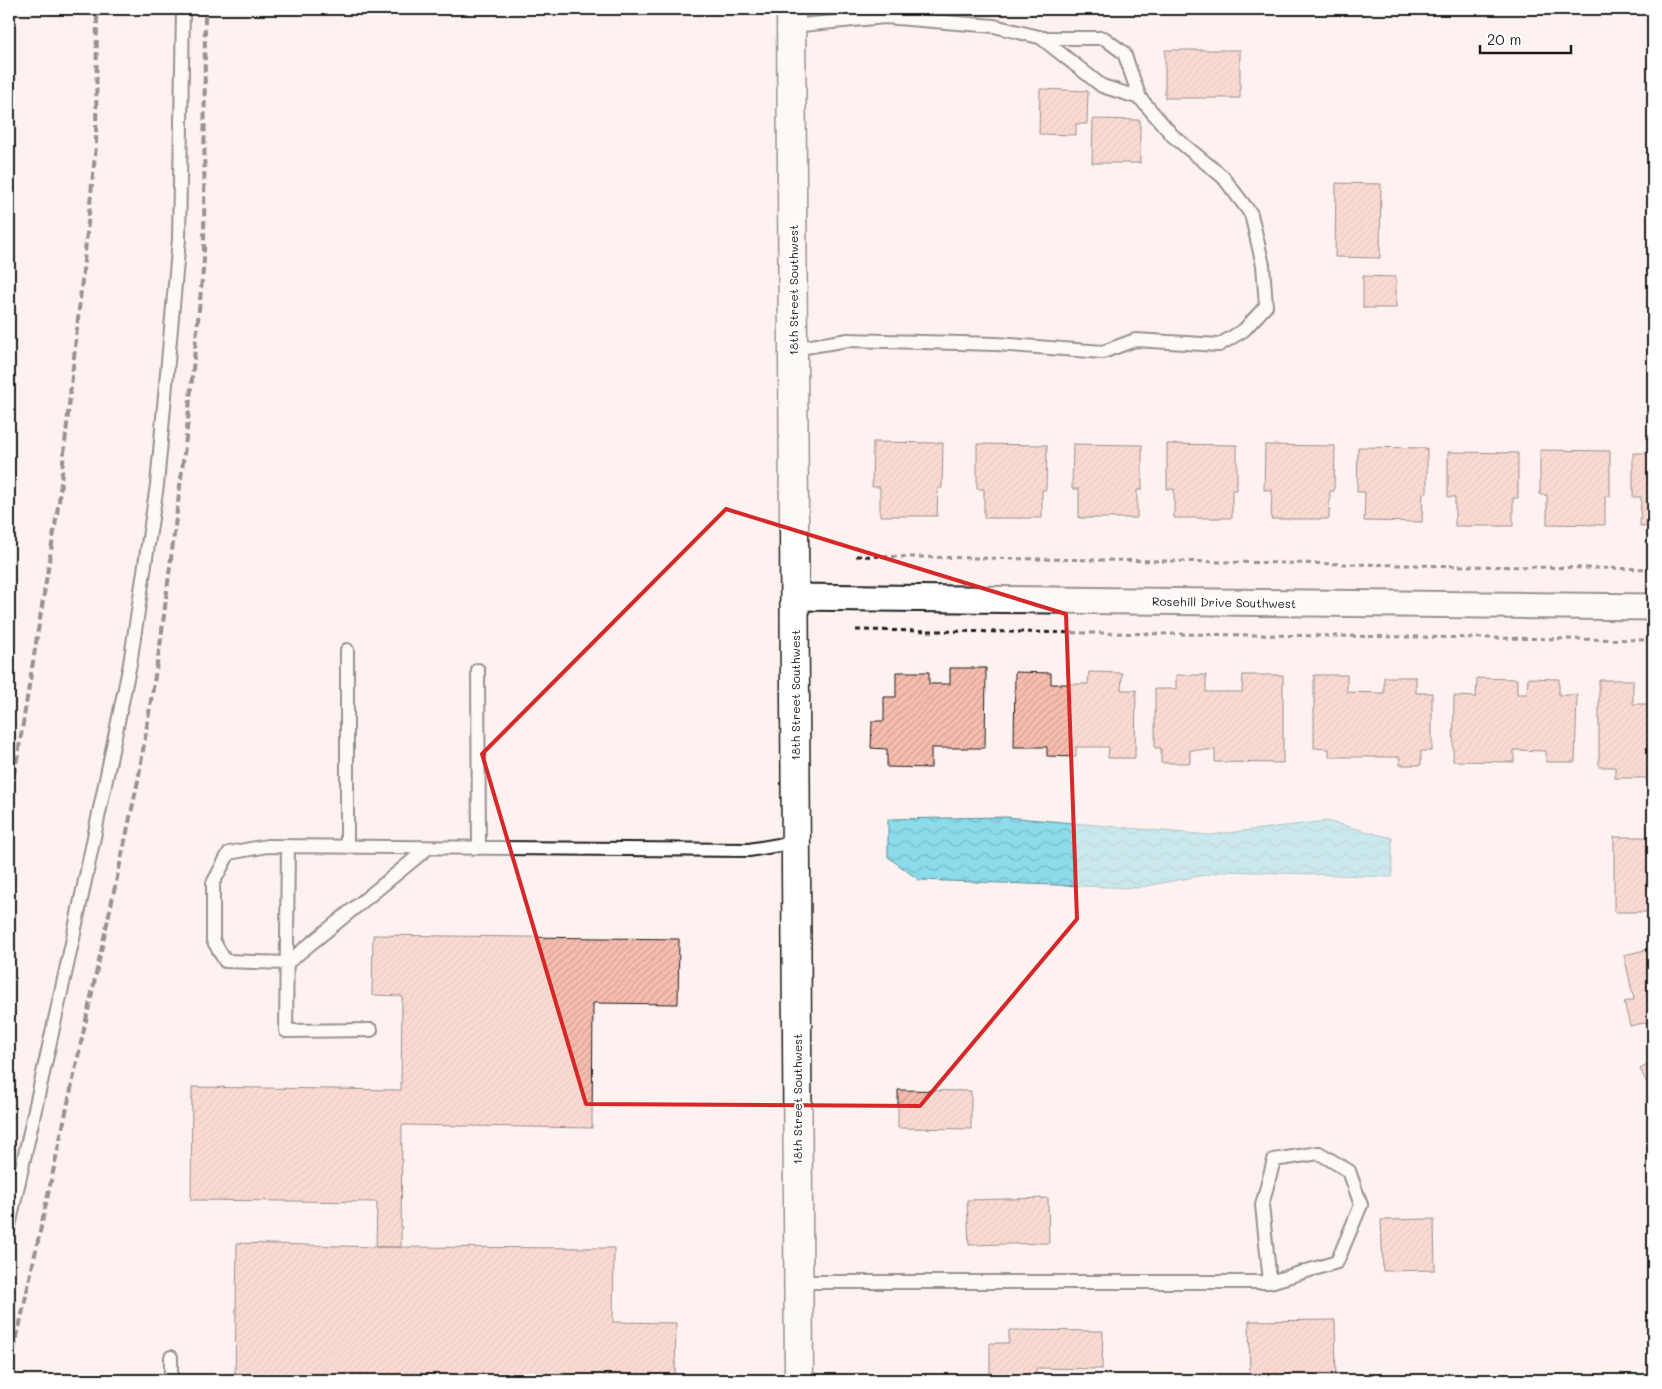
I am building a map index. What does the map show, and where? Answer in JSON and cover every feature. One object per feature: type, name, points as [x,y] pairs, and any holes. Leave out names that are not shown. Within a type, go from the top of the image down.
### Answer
[{"type":"street","name":"18th Street Southwest","points":[[791,17],[799,1380]]},
{"type":"street","name":"Rosehill Drive Southwest","points":[[794,597],[1653,607]]},
{"type":"lane","points":[[9,1226],[72,943],[130,664],[157,485],[179,239],[183,9]]},
{"type":"lane","points":[[791,17],[884,17],[994,26],[1040,37],[1104,38],[1124,53],[1140,98],[1173,136],[1223,177],[1251,214],[1263,265],[1266,306],[1244,330],[1219,346],[1134,340],[1103,352],[996,344],[848,340],[793,349]]},
{"type":"lane","points":[[1040,37],[1102,86],[1140,98]]},
{"type":"lane","points":[[347,650],[347,846]]},
{"type":"lane","points":[[478,670],[479,848]]},
{"type":"lane","points":[[428,848],[287,963],[225,961],[213,940],[213,883],[229,853],[267,846],[750,850],[796,842]]},
{"type":"lane","points":[[288,846],[286,1031],[370,1030]]},
{"type":"lane","points":[[798,1282],[1270,1282],[1337,1262],[1361,1205],[1349,1171],[1319,1153],[1274,1160],[1262,1205],[1270,1282]]},
{"type":"lane","points":[[171,1357],[171,1380]]},
{"type":"path","points":[[856,556],[1653,569]]},
{"type":"path","points":[[856,630],[1653,640]]},
{"type":"highlighted area","points":[[726,509],[1066,614],[1077,919],[920,1106],[586,1104],[482,754]]},
{"type":"water","points":[[1006,817],[1209,835],[1327,821],[1392,838],[1392,877],[1226,871],[1136,888],[919,880],[888,857],[888,819]]},
{"type":"building","points":[[1165,50],[1240,50],[1240,98],[1165,98]]},
{"type":"building","points":[[1040,89],[1088,91],[1087,124],[1076,124],[1076,135],[1039,134]]},
{"type":"building","points":[[1093,119],[1140,120],[1140,163],[1092,163]]},
{"type":"building","points":[[1336,183],[1381,184],[1380,258],[1335,257]]},
{"type":"building","points":[[1363,276],[1396,277],[1396,308],[1363,308]]},
{"type":"building","points":[[873,442],[943,443],[942,488],[938,488],[937,516],[880,516],[880,487],[872,487]]},
{"type":"building","points":[[977,444],[1047,445],[1046,490],[1042,490],[1042,518],[984,518],[984,489],[977,489]]},
{"type":"building","points":[[1073,444],[1142,445],[1142,490],[1137,490],[1137,518],[1079,518],[1079,489],[1072,489]]},
{"type":"building","points":[[1167,444],[1237,445],[1237,490],[1232,490],[1232,518],[1174,518],[1174,489],[1167,489]]},
{"type":"building","points":[[1265,445],[1335,446],[1334,491],[1330,491],[1329,519],[1271,519],[1272,490],[1264,490]]},
{"type":"building","points":[[1358,447],[1427,448],[1427,493],[1423,493],[1422,522],[1364,521],[1365,492],[1357,492]]},
{"type":"building","points":[[1540,450],[1610,451],[1610,496],[1605,496],[1605,525],[1547,524],[1547,495],[1540,495]]},
{"type":"building","points":[[1448,452],[1518,453],[1518,498],[1513,498],[1513,526],[1455,526],[1455,497],[1448,497]]},
{"type":"building","points":[[1633,453],[1653,453],[1653,527],[1640,526],[1641,497],[1633,497]]},
{"type":"building","points":[[950,668],[986,668],[985,748],[931,748],[931,768],[887,767],[887,749],[871,748],[872,721],[884,721],[884,697],[896,697],[896,672],[929,672],[929,684],[950,684]]},
{"type":"building","points":[[1015,672],[1051,673],[1051,684],[1088,684],[1089,672],[1122,673],[1121,690],[1136,690],[1135,758],[1108,758],[1109,747],[1076,747],[1076,757],[1047,756],[1047,747],[1014,747]]},
{"type":"building","points":[[1176,675],[1206,675],[1206,692],[1242,692],[1243,675],[1283,675],[1283,763],[1215,762],[1215,750],[1190,750],[1190,763],[1161,763],[1161,748],[1155,748],[1155,689],[1176,689]]},
{"type":"building","points":[[1314,675],[1347,675],[1347,692],[1384,693],[1384,677],[1416,677],[1416,693],[1432,693],[1432,751],[1421,751],[1421,765],[1400,765],[1400,757],[1329,757],[1329,749],[1314,748]]},
{"type":"building","points":[[1650,677],[1653,677],[1653,778],[1615,778],[1615,767],[1599,767],[1599,680],[1633,680],[1633,704],[1650,704]]},
{"type":"building","points":[[1477,678],[1517,679],[1517,694],[1527,694],[1528,678],[1559,679],[1559,695],[1577,695],[1575,762],[1546,762],[1546,751],[1514,750],[1514,762],[1453,761],[1454,696],[1476,697]]},
{"type":"building","points":[[1614,837],[1653,837],[1653,924],[1648,925],[1648,912],[1614,912]]},
{"type":"building","points":[[373,935],[679,939],[678,1004],[593,1003],[592,1128],[402,1125],[401,1247],[376,1247],[377,1202],[191,1200],[192,1087],[401,1090],[402,996],[372,995]]},
{"type":"building","points":[[1653,948],[1653,1021],[1630,1026],[1624,1002],[1634,1000],[1624,955]]},
{"type":"building","points":[[1653,1062],[1653,1095],[1640,1069]]},
{"type":"building","points":[[898,1090],[971,1091],[971,1129],[898,1128]]},
{"type":"building","points":[[1048,1198],[1049,1243],[969,1245],[967,1200]]},
{"type":"building","points":[[1434,1219],[1435,1270],[1383,1271],[1381,1220]]},
{"type":"building","points":[[237,1243],[376,1247],[614,1248],[613,1322],[676,1323],[675,1380],[235,1380]]},
{"type":"building","points":[[1335,1320],[1336,1380],[1250,1380],[1249,1321]]},
{"type":"building","points":[[1009,1330],[1103,1331],[1102,1369],[1036,1368],[1036,1380],[990,1380],[990,1343],[1009,1343]]},
{"type":"railway","points":[[9,798],[18,754],[59,501],[96,146],[97,9]]},
{"type":"railway","points":[[9,1374],[138,781],[161,639],[186,438],[204,260],[205,9]]}]
